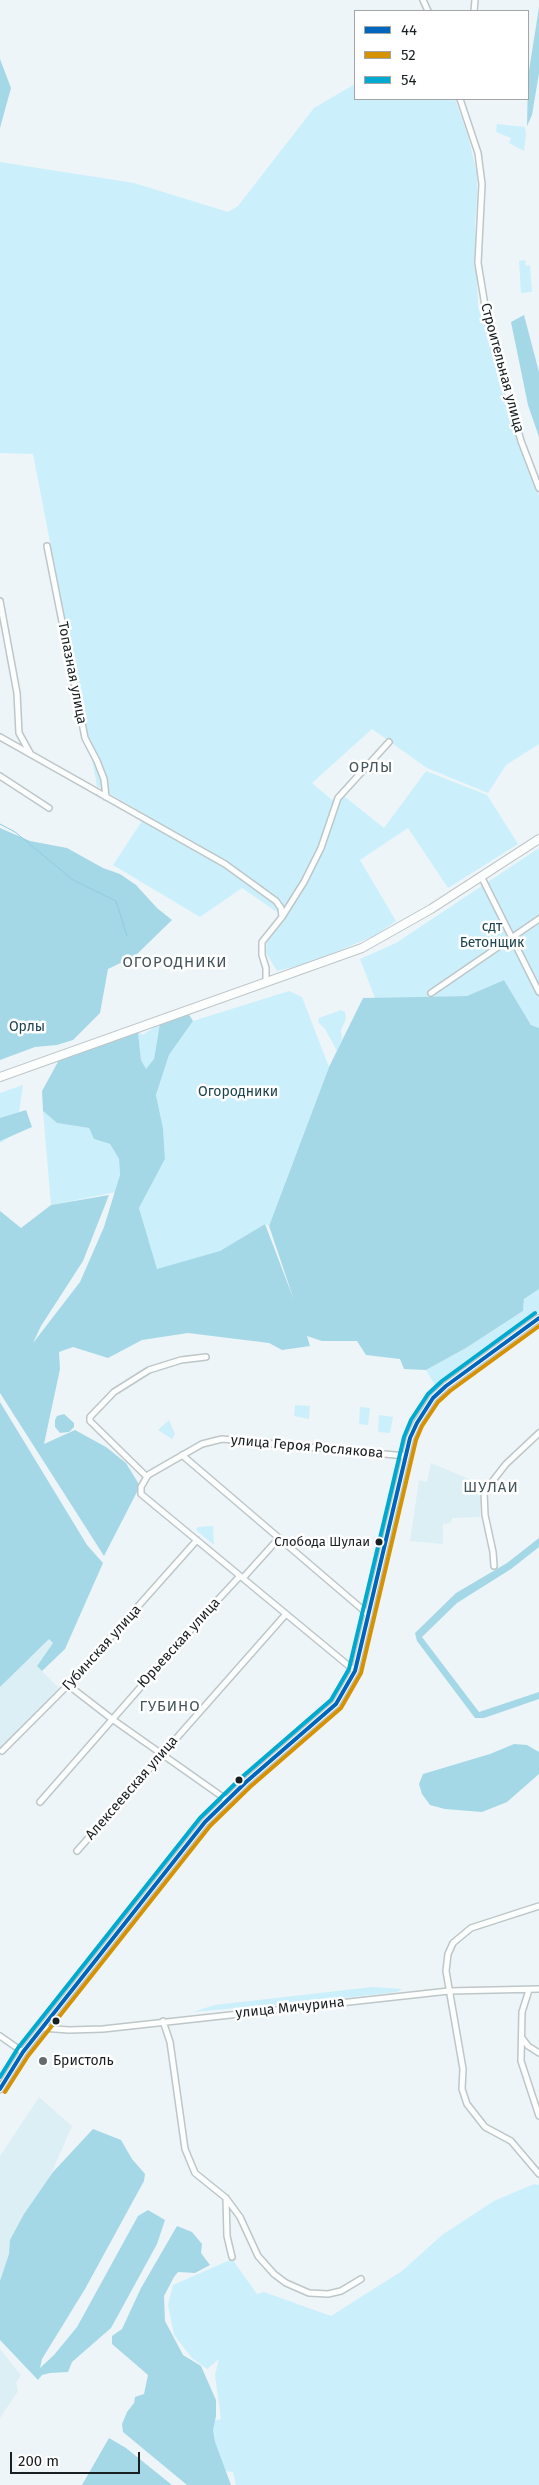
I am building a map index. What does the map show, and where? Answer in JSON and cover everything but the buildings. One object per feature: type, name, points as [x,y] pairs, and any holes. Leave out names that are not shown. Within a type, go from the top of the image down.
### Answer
[{"type":"main road","points":[[0,1077],[362,948],[404,925],[539,839]]},
{"type":"street","name":"Строительная улица","points":[[460,100],[478,153],[482,184],[478,263],[488,324],[521,441],[539,488]]},
{"type":"street","name":"Топазная улица","points":[[47,546],[85,738],[104,779],[106,797]]},
{"type":"street","points":[[0,601],[17,694],[18,733],[30,753]]},
{"type":"street","points":[[0,737],[225,864],[276,901],[282,908],[282,917]]},
{"type":"street","points":[[266,982],[262,942],[282,917],[304,882],[321,848],[338,798],[389,742]]},
{"type":"street","points":[[0,776],[49,808]]},
{"type":"street","points":[[481,876],[539,992]]},
{"type":"street","points":[[431,993],[539,919]]},
{"type":"street","points":[[0,2089],[42,2028],[205,1822],[227,1800],[336,1704],[355,1671],[413,1431],[433,1398],[539,1318]]},
{"type":"street","points":[[206,1357],[181,1360],[149,1370],[114,1392],[90,1417],[90,1422],[146,1476],[140,1494],[355,1671]]},
{"type":"street","points":[[494,1566],[494,1552],[485,1515],[484,1492],[506,1464],[539,1433]]},
{"type":"street","name":"улица Героя Рослякова","points":[[146,1476],[202,1444],[230,1439],[406,1456]]},
{"type":"street","points":[[182,1455],[368,1615]]},
{"type":"street","name":"Юрьевская улица","points":[[40,1802],[112,1720],[279,1538]]},
{"type":"street","name":"Губинская улица","points":[[2,1751],[68,1685],[197,1540]]},
{"type":"street","name":"Алексеевская улица","points":[[77,1851],[286,1614]]},
{"type":"street","points":[[68,1685],[112,1720],[227,1800]]},
{"type":"street","points":[[539,1906],[471,1928],[459,1937],[448,1954],[446,1971],[463,2069],[462,2089],[467,2104],[485,2127],[511,2141],[539,2174]]},
{"type":"street","name":"улица Мичурина","points":[[42,2028],[68,2030],[103,2029],[449,1991],[539,1989]]},
{"type":"street","points":[[529,1990],[522,2012],[522,2061],[539,2116]]},
{"type":"street","points":[[163,2022],[170,2042],[185,2149],[195,2173],[226,2198],[240,2217],[258,2256],[274,2274],[286,2283],[309,2293],[328,2294],[348,2289],[361,2279]]},
{"type":"street","points":[[0,2036],[24,2052]]},
{"type":"street","points":[[522,2037],[528,2046],[539,2053]]},
{"type":"street","points":[[226,2198],[227,2236],[232,2257]]},
{"type":"shaded area","points":[[431,1463],[481,1484],[480,1517],[452,1518],[451,1523],[443,1524],[443,1544],[410,1541],[419,1480],[427,1482]]},
{"type":"shaded area","points":[[49,1638],[53,1643],[37,1666],[62,1691],[19,1737],[0,1754],[0,1687]]},
{"type":"shaded area","points":[[39,2097],[72,2126],[0,2290],[0,2156]]},
{"type":"shaded area","points":[[0,2349],[21,2375],[16,2383],[18,2391],[0,2418]]},
{"type":"green space","points":[[539,7],[539,73],[532,115],[527,126],[529,71]]},
{"type":"green space","points":[[0,59],[11,88],[0,128]]},
{"type":"green space","points":[[354,85],[354,100],[455,100],[468,136],[477,173],[475,222],[478,306],[512,425],[539,495],[539,744],[506,765],[488,793],[427,768],[372,729],[312,783],[332,800],[340,793],[384,828],[426,771],[487,795],[518,844],[448,888],[408,828],[360,860],[396,921],[376,935],[310,963],[277,971],[266,953],[267,940],[275,931],[280,914],[242,888],[200,917],[113,865],[146,815],[97,786],[33,454],[0,453],[0,162],[134,183],[228,212],[238,206],[314,108]]},
{"type":"green space","points":[[497,124],[525,127],[524,151],[509,143],[511,138],[496,132]]},
{"type":"green space","points":[[525,260],[526,266],[530,265],[532,292],[521,293],[519,261]]},
{"type":"green space","points":[[524,315],[539,372],[539,437],[528,405],[511,322]]},
{"type":"green space","name":"Орлы","points":[[0,828],[30,841],[67,848],[103,868],[120,874],[136,885],[157,908],[172,920],[135,956],[108,969],[100,1013],[73,1040],[57,1045],[35,1047],[0,1060]]},
{"type":"green space","name":"сдт Бетонщик","points":[[539,848],[539,1028],[531,1025],[504,980],[467,996],[375,998],[360,959],[396,943]]},
{"type":"green space","points":[[504,980],[531,1025],[539,1028],[539,1289],[524,1299],[523,1311],[466,1348],[426,1370],[404,1369],[400,1359],[366,1355],[357,1341],[322,1341],[307,1336],[310,1346],[282,1350],[269,1343],[188,1333],[142,1340],[108,1358],[73,1347],[59,1352],[60,1369],[44,1444],[75,1430],[106,1447],[126,1463],[140,1486],[104,1556],[0,1393],[0,1211],[21,1228],[51,1205],[109,1195],[83,1261],[41,1326],[33,1343],[80,1282],[104,1227],[120,1175],[119,1159],[110,1144],[94,1139],[89,1128],[57,1123],[43,1111],[42,1091],[59,1060],[138,1032],[141,1060],[146,1069],[154,1059],[160,1023],[188,1013],[193,1021],[169,1055],[156,1095],[163,1128],[165,1159],[139,1208],[157,1269],[220,1251],[265,1224],[294,1300],[269,1226],[329,1067],[363,998],[467,996]]},
{"type":"green space","name":"Огородники","points":[[289,991],[302,997],[329,1067],[269,1226],[265,1224],[221,1251],[157,1270],[139,1208],[165,1159],[163,1128],[156,1095],[169,1055],[193,1021]]},
{"type":"green space","points":[[341,1010],[345,1012],[346,1019],[341,1030],[342,1039],[337,1051],[325,1029],[318,1022],[319,1018]]},
{"type":"green space","points":[[160,1023],[154,1059],[146,1070],[141,1060],[138,1032],[143,1035]]},
{"type":"green space","points":[[23,1085],[16,1133],[0,1143],[0,1093]]},
{"type":"green space","points":[[26,1110],[32,1127],[0,1141],[0,1118]]},
{"type":"green space","points":[[43,1111],[57,1123],[89,1128],[94,1139],[110,1144],[119,1159],[120,1176],[116,1192],[51,1205]]},
{"type":"green space","points":[[539,1289],[539,1312],[436,1387],[426,1370],[466,1348],[523,1311],[524,1299]]},
{"type":"green space","points":[[0,1402],[87,1545],[103,1563],[65,1649],[42,1671],[37,1666],[53,1643],[49,1639],[0,1687]]},
{"type":"green space","points":[[295,1405],[310,1406],[309,1419],[294,1416]]},
{"type":"green space","points":[[360,1407],[370,1408],[368,1425],[359,1424]]},
{"type":"green space","points":[[64,1414],[74,1423],[74,1427],[69,1432],[60,1433],[55,1427],[55,1420],[57,1416]]},
{"type":"green space","points":[[379,1415],[393,1417],[390,1433],[378,1432]]},
{"type":"green space","points":[[169,1420],[175,1434],[172,1439],[158,1430]]},
{"type":"green space","points":[[213,1526],[214,1545],[196,1530],[198,1527]]},
{"type":"green space","points":[[539,1538],[539,1547],[511,1569],[457,1603],[422,1637],[479,1712],[539,1692],[539,1699],[484,1718],[475,1718],[417,1641],[415,1633],[456,1593],[507,1563]]},
{"type":"green space","points":[[514,1744],[527,1745],[539,1752],[539,1774],[507,1802],[482,1812],[445,1809],[430,1805],[422,1794],[419,1784],[423,1774],[490,1754]]},
{"type":"green space","points":[[372,1987],[402,1989],[397,1992],[325,2000],[193,2012],[215,2005]]},
{"type":"green space","points":[[93,2129],[121,2140],[132,2159],[145,2174],[144,2181],[85,2289],[42,2359],[40,2368],[54,2355],[77,2327],[138,2216],[148,2210],[165,2220],[157,2244],[111,2328],[72,2362],[68,2372],[42,2375],[38,2380],[0,2340],[0,2281],[9,2254],[10,2240],[24,2214],[53,2172]]},
{"type":"green space","points":[[534,2184],[539,2185],[539,2485],[236,2485],[233,2472],[217,2470],[210,2422],[221,2419],[215,2375],[219,2359],[207,2369],[192,2358],[174,2335],[168,2305],[173,2285],[232,2259],[257,2294],[264,2292],[331,2316],[402,2271],[442,2235],[494,2201]]},
{"type":"green space","points":[[177,2226],[192,2232],[202,2244],[201,2253],[210,2265],[195,2273],[178,2272],[164,2296],[165,2321],[183,2355],[201,2366],[216,2400],[216,2416],[213,2430],[215,2442],[231,2485],[187,2485],[123,2432],[122,2424],[127,2412],[134,2403],[135,2397],[144,2394],[148,2375],[112,2344],[112,2336],[122,2329],[141,2288]]},
{"type":"green space","points":[[109,2438],[126,2448],[172,2485],[82,2485]]},
{"type":"waterway","points":[[0,824],[15,832],[73,880],[116,901],[127,936]]},
{"type":"transit line","name":"54","points":[[0,2077],[18,2048],[200,1818],[242,1777],[331,1700],[349,1669],[404,1437],[411,1420],[428,1394],[442,1381],[535,1313]]},
{"type":"transit line","name":"44","points":[[0,2089],[23,2052],[205,1822],[246,1782],[336,1704],[355,1671],[410,1438],[417,1423],[433,1398],[446,1386],[539,1318]]},
{"type":"transit line","name":"52","points":[[5,2092],[28,2056],[210,1826],[250,1787],[341,1708],[361,1673],[416,1440],[422,1426],[438,1402],[450,1391],[539,1326]]},
{"type":"place","name":"Слобода Шулаи","points":[[379,1542]]},
{"type":"place","name":"Бристоль","points":[[43,2061]]},
{"type":"district","name":"ОРЛЫ","points":[[371,768]]},
{"type":"district","name":"ОГОРОДНИКИ","points":[[175,963]]},
{"type":"district","name":"ШУЛАИ","points":[[491,1488]]},
{"type":"district","name":"ГУБИНО","points":[[170,1707]]}]
